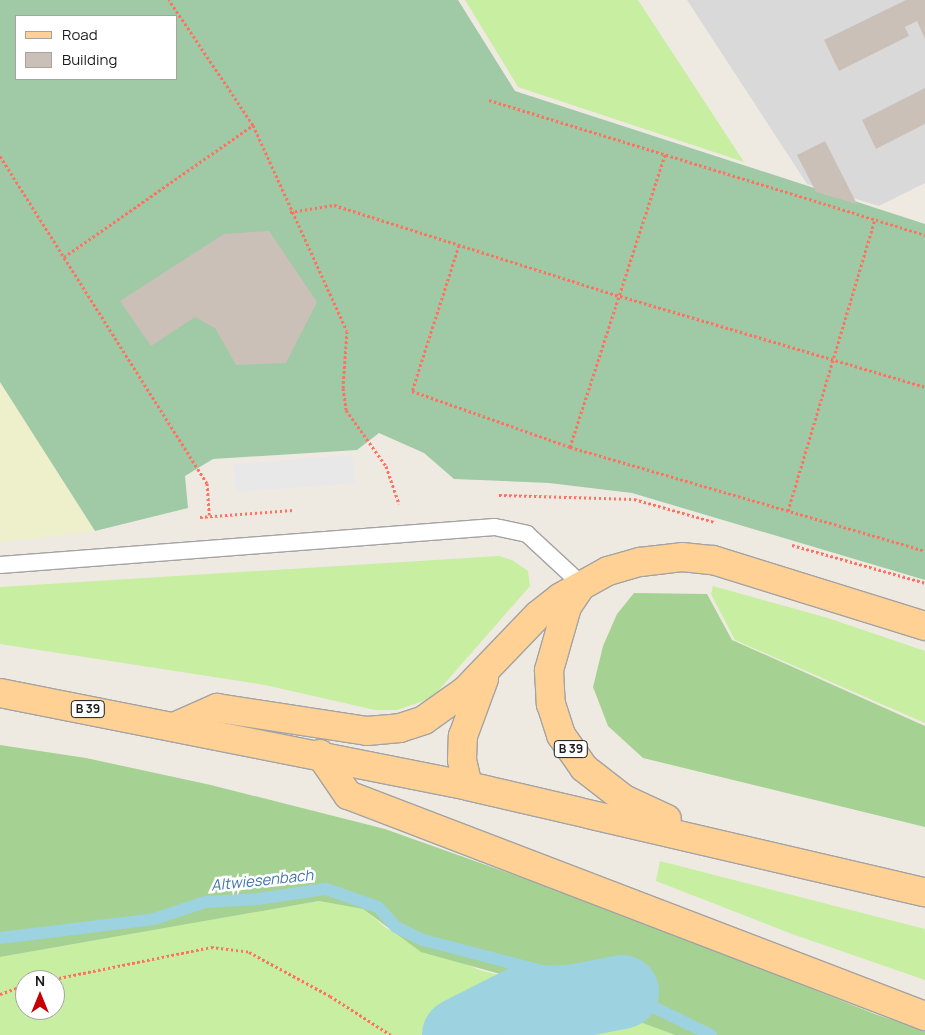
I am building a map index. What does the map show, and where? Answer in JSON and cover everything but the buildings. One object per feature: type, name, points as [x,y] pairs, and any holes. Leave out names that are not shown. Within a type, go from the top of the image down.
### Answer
[{"type":"main road","points":[[176,726],[217,708],[367,731],[400,728],[424,720],[445,708],[538,615],[582,585],[608,571],[640,562],[682,557],[713,560],[925,626]]},
{"type":"main road","name":"B 39","points":[[582,585],[567,607],[550,670],[551,704],[561,735],[584,768],[624,798],[716,842]]},
{"type":"main road","points":[[468,786],[462,760],[463,736],[469,713],[492,663]]},
{"type":"main road","name":"B 39","points":[[0,693],[320,754],[716,842],[925,892]]},
{"type":"main road","points":[[320,754],[348,795],[925,1016]]},
{"type":"lane","points":[[0,564],[402,532],[509,529],[537,542],[582,585]]},
{"type":"path","points":[[169,0],[253,125],[290,212],[347,331],[343,388],[346,410],[386,466],[399,504],[402,532]]},
{"type":"path","points":[[489,100],[925,235]]},
{"type":"path","points":[[64,257],[253,125]]},
{"type":"path","points":[[570,447],[666,154]]},
{"type":"path","points":[[0,156],[207,483],[209,515]]},
{"type":"path","points":[[290,212],[334,205],[620,296],[925,387]]},
{"type":"path","points":[[788,511],[875,219]]},
{"type":"path","points":[[459,245],[412,391],[570,447],[925,551]]},
{"type":"path","points":[[65,977],[211,947],[249,952],[330,996],[391,1035]]},
{"type":"path","points":[[0,994],[15,989]]},
{"type":"shaded area","points":[[687,0],[925,0],[925,183],[879,206],[807,184]]},
{"type":"shaded area","points":[[353,455],[355,483],[236,492],[234,464]]},
{"type":"green space","points":[[0,0],[458,0],[515,91],[925,224],[925,580],[632,493],[549,483],[454,479],[424,453],[379,433],[357,450],[213,459],[185,476],[188,508],[95,531],[0,382]]},
{"type":"green space","points":[[465,0],[638,0],[744,162],[518,87]]},
{"type":"green space","points":[[0,382],[95,531],[0,542]]},
{"type":"green space","points":[[499,556],[512,560],[528,571],[530,586],[432,698],[397,710],[375,710],[265,685],[0,644],[0,587]]},
{"type":"green space","points":[[713,586],[828,618],[925,651],[925,723],[735,640],[711,594]]},
{"type":"green space","points":[[634,593],[707,594],[732,640],[925,726],[925,827],[643,758],[608,726],[593,687],[603,646],[617,614]]},
{"type":"green space","points":[[0,745],[86,758],[211,785],[385,829],[629,916],[875,1014],[925,1031],[925,1035],[675,1035],[543,986],[421,952],[363,909],[319,901],[0,957]]},
{"type":"green space","points":[[660,861],[925,929],[925,980],[792,934],[656,881]]},
{"type":"green space","points":[[319,901],[363,909],[386,928],[479,970],[543,986],[506,988],[458,1016],[436,1035],[0,1035],[0,957]]},
{"type":"green space","points":[[525,1009],[617,1013],[675,1035],[475,1035]]},
{"type":"waterway","name":"Altwiesenbach","points":[[0,938],[154,919],[205,902],[258,899],[326,889],[378,907],[396,927],[423,940],[622,992],[711,1035]]},
{"type":"waterway","points":[[459,1035],[522,1003],[570,1002],[622,992]]}]
